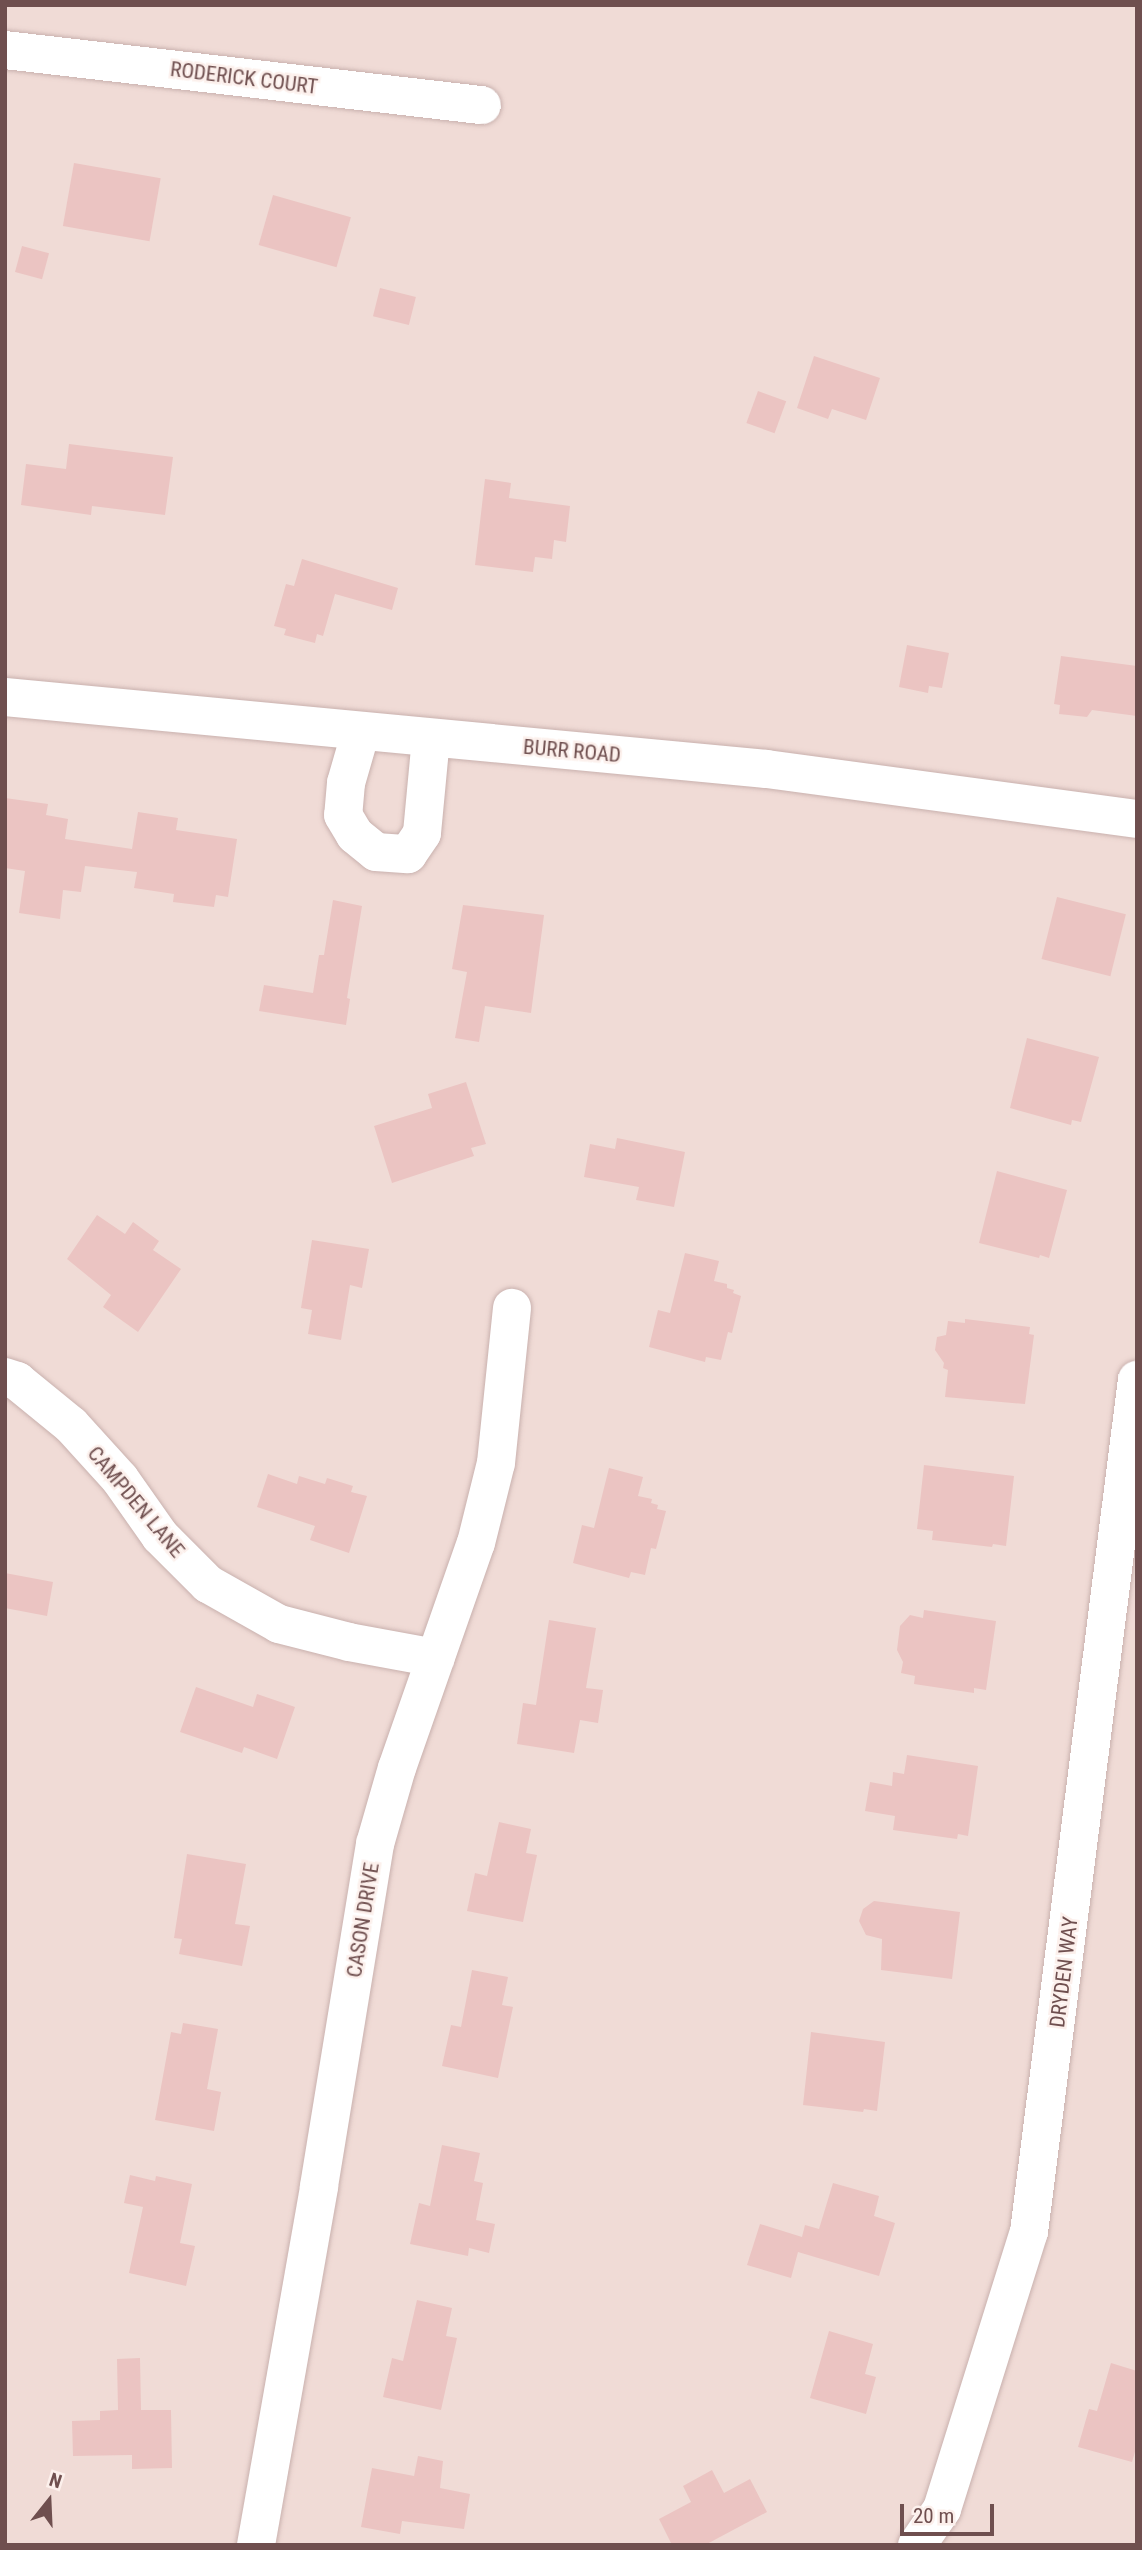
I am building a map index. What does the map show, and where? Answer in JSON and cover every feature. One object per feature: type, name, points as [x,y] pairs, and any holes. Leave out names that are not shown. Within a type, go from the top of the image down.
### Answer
[{"type":"street","name":"RODERICK COURT","points":[[5,50],[482,105]]},
{"type":"street","name":"BURR ROAD","points":[[5,697],[767,769],[1137,819]]},
{"type":"street","points":[[361,731],[346,783],[343,815],[355,835],[376,852],[408,854],[422,833],[431,738]]},
{"type":"street","name":"CASON DRIVE","points":[[256,2545],[320,2186],[376,1844],[397,1768],[476,1543],[496,1463],[512,1308]]},
{"type":"street","name":"CAMPDEN LANE","points":[[5,1377],[17,1381],[71,1424],[120,1479],[160,1536],[208,1584],[279,1624],[349,1642],[436,1658]]},
{"type":"street","name":"DRYDEN WAY","points":[[917,2545],[942,2509],[1029,2232],[1131,1459],[1137,1380]]},
{"type":"shaded area","points":[[5,5],[1137,5],[1137,2545],[5,2545]]},
{"type":"building","points":[[74,163],[161,178],[150,241],[63,226]]},
{"type":"building","points":[[273,195],[351,217],[337,267],[259,245]]},
{"type":"building","points":[[22,246],[49,253],[42,279],[15,272]]},
{"type":"building","points":[[380,288],[416,297],[409,325],[373,316]]},
{"type":"building","points":[[814,356],[880,378],[866,420],[832,409],[828,419],[797,408]]},
{"type":"building","points":[[758,391],[786,401],[775,433],[746,423]]},
{"type":"building","points":[[69,444],[173,457],[165,515],[92,506],[91,515],[21,505],[26,464],[66,469]]},
{"type":"building","points":[[485,479],[511,483],[509,498],[570,506],[566,542],[554,540],[552,559],[535,557],[533,572],[475,565]]},
{"type":"building","points":[[302,559],[398,588],[392,610],[335,594],[323,636],[317,634],[315,643],[284,635],[286,629],[274,626],[286,584],[294,586]]},
{"type":"building","points":[[907,645],[949,653],[942,688],[929,686],[928,693],[899,687]]},
{"type":"building","points":[[1061,656],[1137,666],[1137,716],[1092,710],[1087,717],[1059,714],[1060,705],[1054,704]]},
{"type":"building","points":[[5,798],[48,804],[46,815],[68,819],[65,839],[132,849],[138,812],[178,818],[176,830],[237,839],[228,897],[216,895],[214,907],[173,902],[174,894],[134,888],[137,872],[85,866],[81,892],[63,890],[60,919],[19,913],[25,871],[5,868]]},
{"type":"building","points":[[1057,897],[1126,914],[1110,976],[1042,959]]},
{"type":"building","points":[[333,900],[362,906],[347,998],[350,999],[346,1025],[259,1011],[264,985],[313,993],[319,955],[324,955]]},
{"type":"building","points":[[463,905],[544,915],[531,1013],[485,1006],[479,1042],[455,1038],[467,972],[452,969]]},
{"type":"building","points":[[1027,1038],[1099,1057],[1081,1122],[1072,1120],[1071,1125],[1010,1108]]},
{"type":"building","points":[[466,1082],[486,1144],[471,1148],[474,1156],[392,1183],[374,1126],[432,1108],[428,1094]]},
{"type":"building","points":[[617,1138],[685,1152],[674,1207],[636,1200],[639,1187],[584,1177],[590,1144],[615,1149]]},
{"type":"building","points":[[997,1171],[1067,1190],[1049,1258],[979,1243]]},
{"type":"building","points":[[97,1215],[125,1234],[133,1222],[159,1241],[153,1250],[181,1269],[138,1332],[103,1307],[111,1295],[67,1259]]},
{"type":"building","points":[[312,1240],[369,1249],[362,1288],[350,1285],[341,1340],[308,1334],[312,1310],[301,1308]]},
{"type":"building","points":[[685,1253],[719,1261],[714,1281],[727,1284],[727,1288],[741,1296],[732,1333],[728,1332],[721,1360],[706,1357],[705,1362],[649,1347],[658,1310],[670,1313]]},
{"type":"building","points":[[965,1319],[1030,1327],[1029,1334],[1034,1335],[1025,1404],[945,1397],[948,1370],[943,1368],[944,1363],[935,1350],[937,1337],[946,1335],[948,1321],[965,1323]]},
{"type":"building","points":[[924,1465],[1014,1476],[1006,1546],[993,1544],[992,1547],[932,1540],[933,1531],[917,1529]]},
{"type":"building","points":[[609,1468],[643,1477],[638,1496],[652,1499],[651,1503],[658,1505],[657,1509],[666,1511],[656,1549],[651,1548],[645,1575],[631,1572],[629,1578],[573,1563],[582,1525],[594,1528]]},
{"type":"building","points":[[268,1474],[297,1484],[299,1476],[325,1484],[327,1478],[353,1486],[351,1492],[367,1496],[349,1553],[310,1540],[315,1526],[257,1507]]},
{"type":"building","points":[[5,1573],[53,1582],[47,1616],[5,1608]]},
{"type":"building","points":[[924,1610],[996,1621],[986,1690],[974,1688],[974,1693],[914,1684],[915,1676],[901,1673],[903,1662],[897,1650],[900,1626],[910,1615],[923,1618]]},
{"type":"building","points":[[549,1620],[596,1628],[586,1688],[603,1690],[598,1723],[580,1720],[574,1753],[517,1744],[523,1703],[536,1705]]},
{"type":"building","points":[[196,1687],[253,1707],[257,1694],[295,1707],[277,1759],[244,1747],[242,1753],[180,1732]]},
{"type":"building","points":[[907,1755],[978,1766],[968,1836],[958,1834],[957,1839],[893,1830],[895,1816],[865,1811],[870,1782],[892,1786],[893,1772],[904,1774]]},
{"type":"building","points":[[499,1822],[531,1829],[526,1853],[537,1855],[523,1922],[467,1911],[475,1873],[487,1876]]},
{"type":"building","points":[[187,1854],[246,1864],[235,1924],[250,1926],[242,1966],[179,1954],[182,1939],[174,1938]]},
{"type":"building","points":[[874,1901],[960,1912],[952,1979],[881,1970],[882,1939],[866,1935],[859,1921],[863,1909]]},
{"type":"building","points":[[472,1970],[508,1977],[502,2005],[513,2007],[498,2078],[442,2066],[451,2025],[461,2027]]},
{"type":"building","points":[[183,2023],[218,2029],[207,2089],[221,2092],[214,2131],[155,2120],[171,2032],[181,2034]]},
{"type":"building","points":[[811,2032],[885,2042],[877,2111],[864,2109],[863,2112],[803,2105]]},
{"type":"building","points":[[442,2145],[480,2153],[474,2181],[483,2183],[476,2220],[495,2224],[489,2253],[469,2248],[468,2256],[410,2244],[419,2203],[430,2206]]},
{"type":"building","points":[[130,2175],[155,2181],[156,2176],[192,2184],[180,2243],[195,2246],[186,2286],[129,2273],[143,2207],[124,2203]]},
{"type":"building","points":[[833,2183],[879,2196],[874,2216],[895,2223],[879,2276],[798,2252],[791,2278],[747,2265],[760,2224],[802,2237],[805,2225],[819,2229]]},
{"type":"building","points":[[417,2300],[452,2308],[446,2336],[457,2338],[441,2410],[383,2397],[392,2358],[403,2361]]},
{"type":"building","points":[[829,2331],[873,2344],[865,2374],[876,2377],[866,2414],[810,2398]]},
{"type":"building","points":[[140,2358],[141,2410],[171,2410],[172,2468],[132,2469],[132,2455],[73,2456],[72,2421],[100,2420],[100,2411],[118,2410],[117,2359]]},
{"type":"building","points":[[1111,2363],[1137,2371],[1137,2445],[1132,2462],[1078,2447],[1089,2409],[1097,2411]]},
{"type":"building","points":[[418,2456],[443,2461],[440,2488],[470,2494],[464,2529],[402,2521],[400,2534],[361,2527],[372,2468],[414,2476]]},
{"type":"building","points":[[712,2470],[724,2493],[750,2479],[767,2512],[705,2545],[672,2545],[659,2519],[691,2502],[683,2486]]}]
